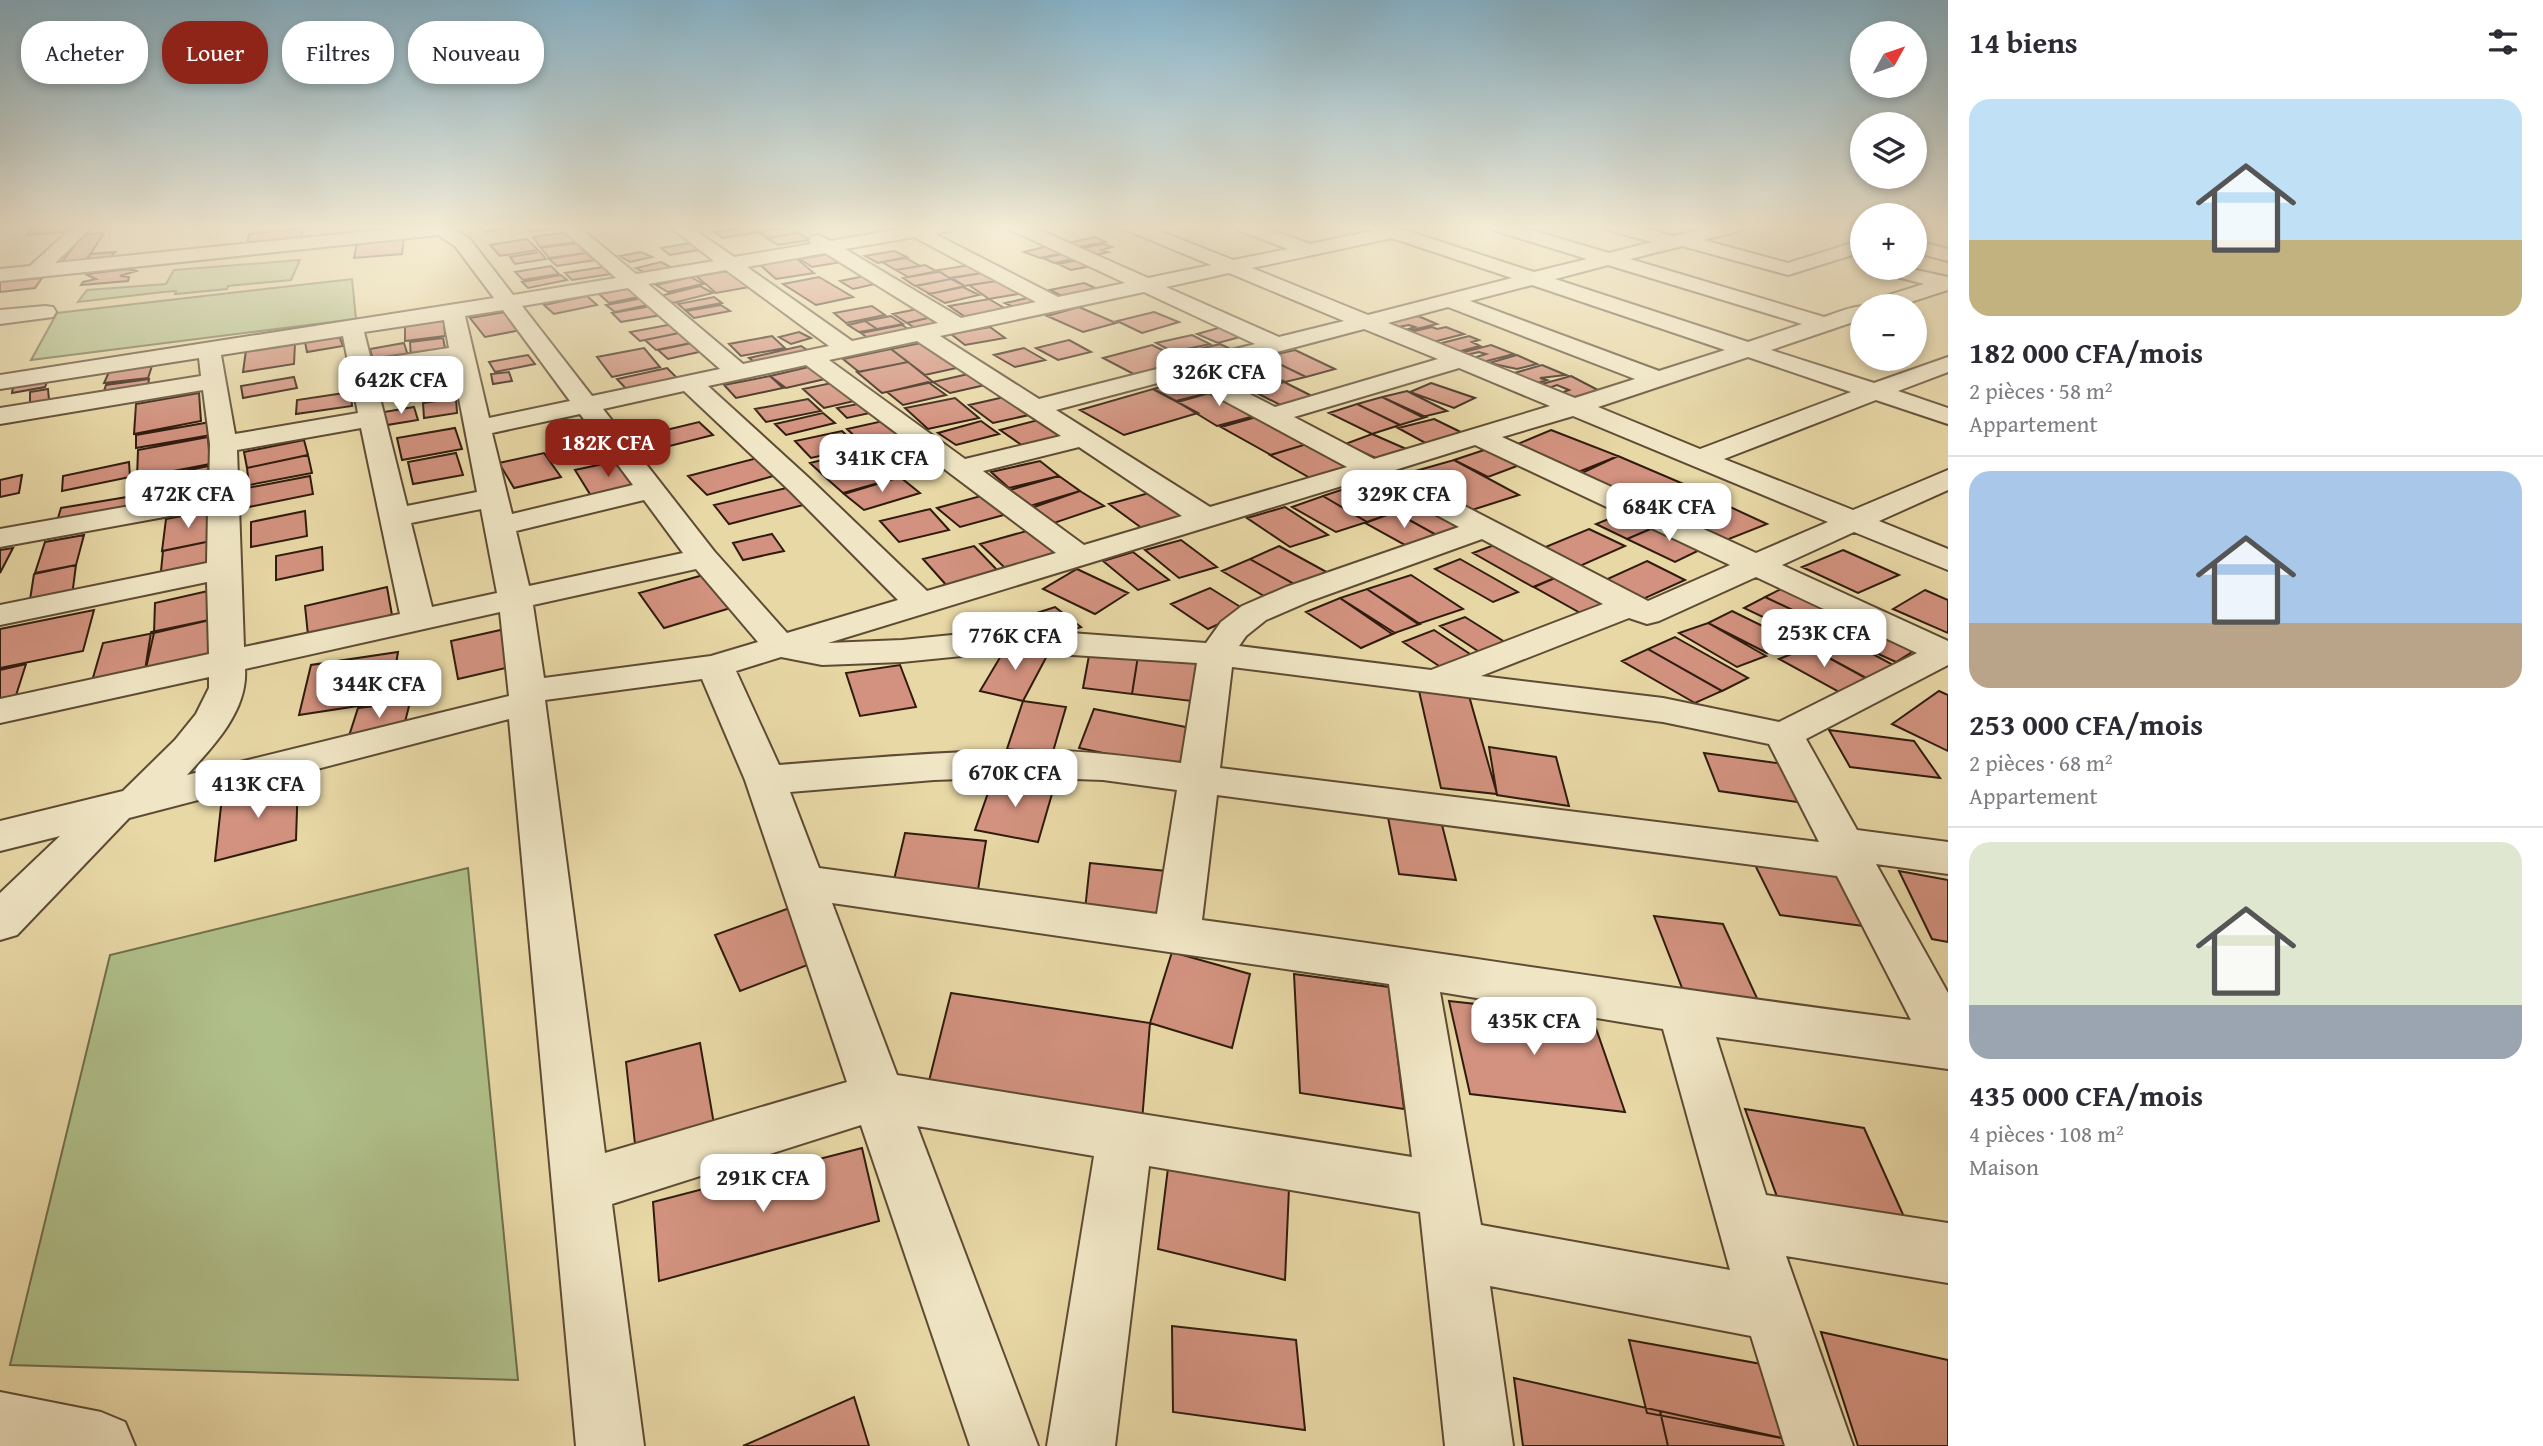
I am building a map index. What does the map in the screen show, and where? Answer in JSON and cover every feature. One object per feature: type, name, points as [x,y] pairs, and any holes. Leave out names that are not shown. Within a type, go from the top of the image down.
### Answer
[{"type":"street","points":[[499,293],[703,558],[779,645],[798,651],[844,653],[992,642],[1058,643],[1216,654],[1430,683],[1663,710],[1784,735],[1946,654]]},
{"type":"street","points":[[0,382],[561,293]]},
{"type":"street","points":[[647,293],[738,372]]},
{"type":"street","points":[[771,293],[848,349]]},
{"type":"street","points":[[904,293],[957,325]]},
{"type":"street","points":[[1035,293],[1055,304]]},
{"type":"street","points":[[478,428],[1105,293]]},
{"type":"street","points":[[1165,293],[1278,345]]},
{"type":"street","points":[[1298,293],[1948,559]]},
{"type":"street","points":[[1037,407],[1473,293]]},
{"type":"street","points":[[1580,293],[1948,416]]},
{"type":"street","points":[[1723,293],[1824,324]]},
{"type":"street","points":[[1448,300],[1658,379]]},
{"type":"street","points":[[0,317],[45,312]]},
{"type":"street","points":[[453,312],[515,599],[610,1446]]},
{"type":"street","points":[[0,836],[527,697],[715,666],[1574,407],[1850,316]]},
{"type":"street","points":[[352,328],[418,620]]},
{"type":"street","points":[[920,333],[1204,517]]},
{"type":"street","points":[[0,922],[205,729],[222,705],[228,688],[229,661],[223,569],[223,444],[209,349]]},
{"type":"street","points":[[361,369],[462,353]]},
{"type":"street","points":[[810,357],[1078,555]]},
{"type":"street","points":[[1272,415],[1461,360]]},
{"type":"street","points":[[1701,458],[1948,364]]},
{"type":"street","points":[[1184,369],[1647,614],[1854,521],[1943,485]]},
{"type":"street","points":[[0,416],[212,381]]},
{"type":"street","points":[[690,383],[920,603]]},
{"type":"street","points":[[223,444],[372,418]]},
{"type":"street","points":[[1477,436],[1946,654]]},
{"type":"street","points":[[961,468],[1084,438]]},
{"type":"street","points":[[394,517],[496,512],[652,489]]},
{"type":"street","points":[[0,538],[222,499]]},
{"type":"street","points":[[1177,935],[1216,654],[1233,629],[1254,613],[1298,594],[1484,527]]},
{"type":"street","points":[[0,711],[703,558]]},
{"type":"street","points":[[0,615],[223,569]]},
{"type":"street","points":[[1430,683],[1632,605]]},
{"type":"street","points":[[715,666],[765,780],[1004,1446]]},
{"type":"street","points":[[1784,735],[1948,1041]]},
{"type":"street","points":[[765,780],[1026,763],[1103,767],[1848,853],[1948,858]]},
{"type":"street","points":[[802,882],[1411,968],[1683,1012],[1948,1047]]},
{"type":"street","points":[[1411,968],[1455,1250],[1479,1446]]},
{"type":"street","points":[[1683,1012],[1744,1220],[1819,1446]]},
{"type":"street","points":[[581,1186],[879,1096],[1445,1189]]},
{"type":"street","points":[[1081,1446],[1125,1135]]},
{"type":"street","points":[[1744,1220],[1948,1253]]},
{"type":"street","points":[[1455,1250],[1773,1309]]},
{"type":"street","points":[[0,1426],[101,1446]]},
{"type":"green space","points":[[84,293],[150,293],[78,302]]},
{"type":"green space","points":[[226,293],[353,293],[356,319],[31,360],[57,313]]},
{"type":"green space","points":[[468,868],[518,1380],[10,1365],[110,955]]},
{"type":"building","points":[[646,293],[648,295],[609,303],[599,294]]},
{"type":"building","points":[[670,293],[711,293],[673,303],[660,296]]},
{"type":"building","points":[[798,293],[847,293],[853,297],[816,305]]},
{"type":"building","points":[[976,293],[979,295],[945,303],[929,294]]},
{"type":"building","points":[[981,293],[1021,293],[989,299]]},
{"type":"building","points":[[1057,293],[1091,293],[1068,299]]},
{"type":"building","points":[[587,296],[597,305],[554,314],[544,305]]},
{"type":"building","points":[[1037,296],[1052,303],[1020,310],[1005,303]]},
{"type":"building","points":[[714,297],[722,303],[685,310],[678,304]]},
{"type":"building","points":[[643,298],[652,304],[615,312],[606,305]]},
{"type":"building","points":[[989,299],[1011,312],[970,320],[949,306]]},
{"type":"building","points":[[657,305],[667,314],[621,322],[612,313]]},
{"type":"building","points":[[721,305],[730,311],[694,318],[686,311]]},
{"type":"building","points":[[872,306],[885,315],[846,323],[834,313]]},
{"type":"building","points":[[1079,307],[1116,323],[1083,332],[1047,316]]},
{"type":"building","points":[[922,308],[936,316],[907,323],[893,314]]},
{"type":"building","points":[[505,312],[521,330],[485,337],[470,318]]},
{"type":"building","points":[[1154,312],[1179,322],[1142,333],[1117,321]]},
{"type":"building","points":[[891,316],[903,324],[877,329],[865,321]]},
{"type":"building","points":[[936,316],[950,324],[920,331],[907,323]]},
{"type":"building","points":[[1418,316],[1437,324],[1408,331],[1405,330],[1415,327],[1398,327],[1388,323]]},
{"type":"building","points":[[444,320],[445,336],[405,341],[405,325]]},
{"type":"building","points":[[865,321],[877,329],[859,332],[848,325]]},
{"type":"building","points":[[673,324],[684,332],[640,341],[630,332]]},
{"type":"building","points":[[902,325],[913,332],[872,341],[861,333]]},
{"type":"building","points":[[1229,325],[1251,334],[1218,343],[1197,334]]},
{"type":"building","points":[[990,327],[1005,338],[965,345],[951,334]]},
{"type":"building","points":[[1446,327],[1464,334],[1433,342],[1410,332]]},
{"type":"building","points":[[684,332],[696,342],[656,350],[645,340]]},
{"type":"building","points":[[799,332],[811,338],[791,344],[779,337]]},
{"type":"building","points":[[1192,335],[1210,344],[1173,352],[1156,343]]},
{"type":"building","points":[[339,336],[343,346],[307,352],[305,342]]},
{"type":"building","points":[[772,336],[785,348],[741,356],[729,344]]},
{"type":"building","points":[[1469,336],[1479,340],[1472,342],[1480,346],[1457,352],[1438,344]]},
{"type":"building","points":[[443,338],[446,353],[411,358],[410,342]]},
{"type":"building","points":[[1069,340],[1091,352],[1058,360],[1036,348]]},
{"type":"building","points":[[697,342],[708,350],[668,359],[658,350]]},
{"type":"building","points":[[926,342],[961,367],[925,375],[891,349]]},
{"type":"building","points":[[295,343],[294,364],[243,372],[246,350]]},
{"type":"building","points":[[404,343],[409,359],[374,365],[370,349]]},
{"type":"building","points":[[1220,344],[1237,352],[1200,362],[1182,353]]},
{"type":"building","points":[[1152,345],[1193,365],[1143,379],[1103,358]]},
{"type":"building","points":[[1491,345],[1514,354],[1483,362],[1473,358],[1486,354],[1460,353]]},
{"type":"building","points":[[801,346],[812,353],[759,365],[749,358]]},
{"type":"building","points":[[644,348],[660,367],[612,377],[597,357]]},
{"type":"building","points":[[1024,348],[1045,360],[1015,367],[994,355]]},
{"type":"building","points":[[891,349],[908,362],[859,372],[843,359]]},
{"type":"building","points":[[1295,350],[1335,369],[1306,377],[1265,357]]},
{"type":"building","points":[[528,355],[535,364],[495,372],[489,362]]},
{"type":"building","points":[[1517,355],[1537,364],[1517,369],[1489,363]]},
{"type":"building","points":[[1265,357],[1306,377],[1285,382],[1244,362]]},
{"type":"building","points":[[443,361],[446,376],[380,385],[379,370]]},
{"type":"building","points":[[908,362],[933,382],[882,393],[857,372]]},
{"type":"building","points":[[817,365],[834,377],[786,388],[770,376]]},
{"type":"building","points":[[1249,365],[1284,382],[1254,391],[1219,373]]},
{"type":"building","points":[[1542,365],[1566,375],[1540,378],[1547,380],[1535,384],[1511,374]]},
{"type":"building","points":[[152,366],[148,378],[104,383],[109,372]]},
{"type":"building","points":[[667,368],[680,381],[629,392],[617,379]]},
{"type":"building","points":[[509,372],[512,381],[493,384],[491,374]]},
{"type":"building","points":[[977,372],[994,383],[950,393],[933,382]]},
{"type":"building","points":[[446,376],[449,388],[384,397],[382,385]]},
{"type":"building","points":[[770,376],[783,388],[736,398],[724,385]]},
{"type":"building","points":[[1571,376],[1598,390],[1569,399],[1558,394],[1569,390],[1557,385],[1546,389],[1538,385]]},
{"type":"building","points":[[294,377],[297,388],[243,398],[241,386]]},
{"type":"building","points":[[1195,378],[1220,390],[1178,402],[1153,389]]},
{"type":"building","points":[[149,379],[147,391],[102,397],[106,385]]},
{"type":"building","points":[[841,381],[863,399],[824,408],[803,389]]},
{"type":"building","points":[[47,382],[45,387],[12,393],[13,387]]},
{"type":"building","points":[[928,382],[946,395],[903,405],[887,392]]},
{"type":"building","points":[[1284,382],[1320,400],[1288,409],[1253,391]]},
{"type":"building","points":[[1431,383],[1475,398],[1454,408],[1410,392]]},
{"type":"building","points":[[48,389],[49,400],[30,404],[30,392]]},
{"type":"building","points":[[1153,389],[1198,413],[1124,435],[1080,410]]},
{"type":"building","points":[[1220,390],[1262,414],[1217,426],[1176,401]]},
{"type":"building","points":[[1407,391],[1447,411],[1422,417],[1382,397]]},
{"type":"building","points":[[351,392],[352,406],[296,414],[297,400]]},
{"type":"building","points":[[199,393],[201,421],[134,434],[136,404]]},
{"type":"building","points":[[1013,395],[1038,413],[993,423],[969,405]]},
{"type":"building","points":[[1382,397],[1426,417],[1400,425],[1357,404]]},
{"type":"building","points":[[456,398],[457,413],[424,418],[423,403]]},
{"type":"building","points":[[955,398],[979,418],[928,429],[905,408]]},
{"type":"building","points":[[808,399],[821,411],[766,422],[755,409]]},
{"type":"building","points":[[868,402],[879,411],[847,418],[837,408]]},
{"type":"building","points":[[1357,404],[1400,425],[1372,434],[1329,413]]},
{"type":"building","points":[[414,407],[418,420],[387,425],[384,412]]},
{"type":"building","points":[[823,413],[835,423],[786,435],[775,424]]},
{"type":"building","points":[[1267,414],[1317,441],[1271,455],[1221,427]]},
{"type":"building","points":[[1046,418],[1070,433],[1023,446],[1000,430]]},
{"type":"building","points":[[892,419],[911,435],[865,446],[847,429]]},
{"type":"building","points":[[1434,419],[1467,435],[1429,445],[1398,428]]},
{"type":"building","points":[[216,421],[217,434],[136,448],[136,435]]},
{"type":"building","points":[[981,421],[999,434],[956,445],[938,433]]},
{"type":"building","points":[[699,422],[713,435],[658,449],[645,435]]},
{"type":"building","points":[[455,428],[462,449],[402,460],[397,438]]},
{"type":"building","points":[[1551,430],[1618,456],[1580,474],[1513,446]]},
{"type":"building","points":[[842,431],[859,447],[811,458],[795,441]]},
{"type":"building","points":[[1372,434],[1411,451],[1384,462],[1345,444]]},
{"type":"building","points":[[599,435],[619,450],[572,464],[553,448]]},
{"type":"building","points":[[916,436],[937,451],[888,464],[868,448]]},
{"type":"building","points":[[208,437],[210,464],[137,478],[138,450]]},
{"type":"building","points":[[304,440],[308,455],[247,468],[244,452]]},
{"type":"building","points":[[1317,441],[1365,466],[1317,482],[1270,455]]},
{"type":"building","points":[[1490,448],[1525,463],[1488,477],[1454,460]]},
{"type":"building","points":[[866,449],[882,462],[825,477],[810,463]]},
{"type":"building","points":[[456,453],[463,475],[413,484],[408,462]]},
{"type":"building","points":[[544,453],[561,477],[514,488],[499,463]]},
{"type":"building","points":[[308,455],[312,473],[249,485],[247,468]]},
{"type":"building","points":[[1618,456],[1686,485],[1646,502],[1578,472]]},
{"type":"building","points":[[761,457],[780,474],[707,495],[688,476]]},
{"type":"building","points":[[621,460],[641,488],[593,499],[575,470]]},
{"type":"building","points":[[1454,460],[1519,495],[1472,510],[1408,473]]},
{"type":"building","points":[[1040,461],[1059,476],[1009,488],[991,472]]},
{"type":"building","points":[[129,462],[130,477],[62,491],[63,476]]},
{"type":"building","points":[[882,462],[900,477],[843,493],[825,477]]},
{"type":"building","points":[[208,466],[211,481],[145,496],[143,480]]},
{"type":"building","points":[[22,475],[19,493],[0,497],[0,480]]},
{"type":"building","points":[[310,476],[313,494],[249,507],[247,488]]},
{"type":"building","points":[[1059,476],[1080,491],[1030,506],[1010,490]]},
{"type":"building","points":[[900,477],[920,493],[864,510],[844,494]]},
{"type":"building","points":[[1379,478],[1425,502],[1396,513],[1350,487]]},
{"type":"building","points":[[211,481],[213,498],[148,511],[148,494]]},
{"type":"building","points":[[799,485],[815,502],[729,524],[714,505]]},
{"type":"building","points":[[1350,487],[1395,512],[1367,522],[1323,496]]},
{"type":"building","points":[[1160,490],[1195,515],[1143,529],[1109,504]]},
{"type":"building","points":[[1080,491],[1104,506],[1054,523],[1031,508]]},
{"type":"building","points":[[988,494],[1011,513],[960,527],[937,508]]},
{"type":"building","points":[[133,496],[129,515],[55,528],[61,508]]},
{"type":"building","points":[[1323,496],[1367,522],[1336,532],[1292,507]]},
{"type":"building","points":[[1715,500],[1767,524],[1724,541],[1672,516]]},
{"type":"building","points":[[1425,502],[1471,526],[1442,538],[1396,513]]},
{"type":"building","points":[[1285,507],[1328,535],[1290,547],[1247,518]]},
{"type":"building","points":[[930,509],[949,530],[899,542],[880,521]]},
{"type":"building","points":[[212,510],[211,541],[162,551],[166,519]]},
{"type":"building","points":[[1631,510],[1662,524],[1627,539],[1596,524]]},
{"type":"building","points":[[305,511],[307,536],[251,547],[251,522]]},
{"type":"building","points":[[1395,512],[1442,538],[1412,549],[1365,523]]},
{"type":"building","points":[[1662,524],[1710,545],[1675,562],[1627,539]]},
{"type":"building","points":[[1589,529],[1625,546],[1580,566],[1543,548]]},
{"type":"building","points":[[1030,530],[1057,553],[1005,568],[980,544]]},
{"type":"building","points":[[772,534],[784,551],[743,560],[733,543]]},
{"type":"building","points":[[84,535],[76,565],[35,573],[45,542]]},
{"type":"building","points":[[1181,540],[1217,567],[1179,578],[1145,550]]},
{"type":"building","points":[[211,541],[210,571],[160,581],[163,551]]},
{"type":"building","points":[[1502,542],[1562,575],[1533,587],[1473,553]]},
{"type":"building","points":[[974,546],[1000,573],[948,587],[923,559]]},
{"type":"building","points":[[1279,546],[1332,575],[1303,589],[1250,559]]},
{"type":"building","points":[[322,547],[323,570],[276,580],[276,556]]},
{"type":"building","points":[[13,548],[0,573],[0,550]]},
{"type":"building","points":[[1843,550],[1899,575],[1858,593],[1802,567]]},
{"type":"building","points":[[1133,552],[1169,580],[1138,590],[1103,561]]},
{"type":"building","points":[[1250,559],[1303,589],[1274,602],[1222,571]]},
{"type":"building","points":[[1460,559],[1518,592],[1493,602],[1435,569]]},
{"type":"building","points":[[1647,561],[1685,580],[1641,600],[1603,581]]},
{"type":"building","points":[[76,565],[72,596],[29,606],[34,574]]},
{"type":"building","points":[[1077,569],[1128,593],[1095,614],[1043,589]]},
{"type":"building","points":[[707,574],[734,607],[664,628],[639,593]]},
{"type":"building","points":[[1411,575],[1463,609],[1418,624],[1367,589]]},
{"type":"building","points":[[1562,575],[1620,606],[1591,619],[1534,587]]},
{"type":"building","points":[[1789,585],[1854,615],[1831,628],[1765,597]]},
{"type":"building","points":[[387,587],[392,615],[308,635],[305,606]]},
{"type":"building","points":[[221,588],[223,617],[154,633],[155,603]]},
{"type":"building","points":[[1210,588],[1247,611],[1208,629],[1171,604]]},
{"type":"building","points":[[1367,589],[1420,624],[1392,634],[1340,598]]},
{"type":"building","points":[[1925,590],[1948,600],[1948,633],[1893,609]]},
{"type":"building","points":[[1765,597],[1831,628],[1809,639],[1744,608]]},
{"type":"building","points":[[1340,598],[1395,633],[1361,648],[1306,612]]},
{"type":"building","points":[[1055,607],[1081,627],[1038,640],[1015,620]]},
{"type":"building","points":[[94,610],[83,651],[0,668],[0,629]]},
{"type":"building","points":[[1732,611],[1791,640],[1767,653],[1708,623]]},
{"type":"building","points":[[223,617],[220,660],[144,677],[151,632]]},
{"type":"building","points":[[1465,617],[1516,649],[1490,659],[1440,626]]},
{"type":"building","points":[[1860,620],[1920,647],[1896,662],[1837,635]]},
{"type":"building","points":[[1708,623],[1766,656],[1737,667],[1679,633]]},
{"type":"building","points":[[505,629],[514,666],[458,679],[451,641]]},
{"type":"building","points":[[1434,630],[1479,660],[1448,672],[1403,642]]},
{"type":"building","points":[[154,633],[144,677],[90,688],[103,643]]},
{"type":"building","points":[[1837,635],[1897,667],[1869,680],[1809,647]]},
{"type":"building","points":[[1675,637],[1748,678],[1722,691],[1648,649]]},
{"type":"building","points":[[1008,644],[1049,652],[1023,701],[980,691]]},
{"type":"building","points":[[1809,647],[1868,679],[1839,692],[1779,659]]},
{"type":"building","points":[[1648,649],[1722,691],[1695,703],[1622,661]]},
{"type":"building","points":[[1090,650],[1138,656],[1132,694],[1083,688]]},
{"type":"building","points":[[398,652],[390,701],[299,715],[311,665]]},
{"type":"building","points":[[1138,656],[1202,663],[1200,702],[1132,694]]},
{"type":"building","points":[[26,664],[11,711],[0,713],[0,670]]},
{"type":"building","points":[[900,665],[916,707],[860,716],[846,673]]},
{"type":"building","points":[[1419,691],[1469,696],[1497,794],[1441,788]]},
{"type":"building","points":[[1939,691],[1948,695],[1948,751],[1892,724]]},
{"type":"building","points":[[1023,701],[1066,707],[1052,755],[1007,749]]},
{"type":"building","points":[[410,702],[403,730],[348,739],[358,708]]},
{"type":"building","points":[[1094,709],[1191,728],[1180,769],[1079,748]]},
{"type":"building","points":[[1829,730],[1914,741],[1940,778],[1850,767]]},
{"type":"building","points":[[1489,747],[1556,757],[1569,806],[1497,795]]},
{"type":"building","points":[[1704,753],[1798,766],[1818,805],[1719,791]]},
{"type":"building","points":[[994,776],[1054,787],[1038,842],[975,830]]},
{"type":"building","points":[[298,779],[296,840],[215,861],[222,797]]},
{"type":"building","points":[[1387,812],[1440,817],[1456,880],[1399,874]]},
{"type":"building","points":[[905,833],[986,841],[977,896],[892,888]]},
{"type":"building","points":[[1090,863],[1166,871],[1165,919],[1085,910]]},
{"type":"building","points":[[1755,865],[1857,878],[1886,929],[1780,915]]},
{"type":"building","points":[[1899,871],[1948,880],[1948,942],[1932,939]]},
{"type":"building","points":[[795,906],[823,959],[740,991],[715,935]]},
{"type":"building","points":[[1654,916],[1723,924],[1761,1007],[1686,998]]},
{"type":"building","points":[[1172,952],[1250,974],[1232,1048],[1150,1023]]},
{"type":"building","points":[[1294,974],[1389,987],[1404,1109],[1300,1093]]},
{"type":"building","points":[[951,993],[1150,1023],[1142,1121],[928,1085]]},
{"type":"building","points":[[1449,1001],[1592,1017],[1625,1112],[1470,1094]]},
{"type":"building","points":[[700,1043],[715,1130],[636,1153],[626,1062]]},
{"type":"building","points":[[1745,1109],[1864,1128],[1914,1239],[1784,1216]]},
{"type":"building","points":[[862,1148],[879,1221],[659,1281],[653,1202]]},
{"type":"building","points":[[1169,1160],[1289,1188],[1285,1280],[1158,1249]]},
{"type":"building","points":[[1172,1326],[1296,1340],[1305,1430],[1173,1412]]},
{"type":"building","points":[[1821,1332],[1948,1360],[1948,1446],[1858,1446]]},
{"type":"building","points":[[1629,1340],[1772,1366],[1797,1441],[1647,1413]]},
{"type":"building","points":[[1514,1378],[1660,1411],[1668,1446],[1523,1446]]},
{"type":"building","points":[[854,1397],[869,1446],[743,1446]]},
{"type":"building","points":[[1660,1411],[1796,1441],[1797,1446],[1668,1446]]}]
